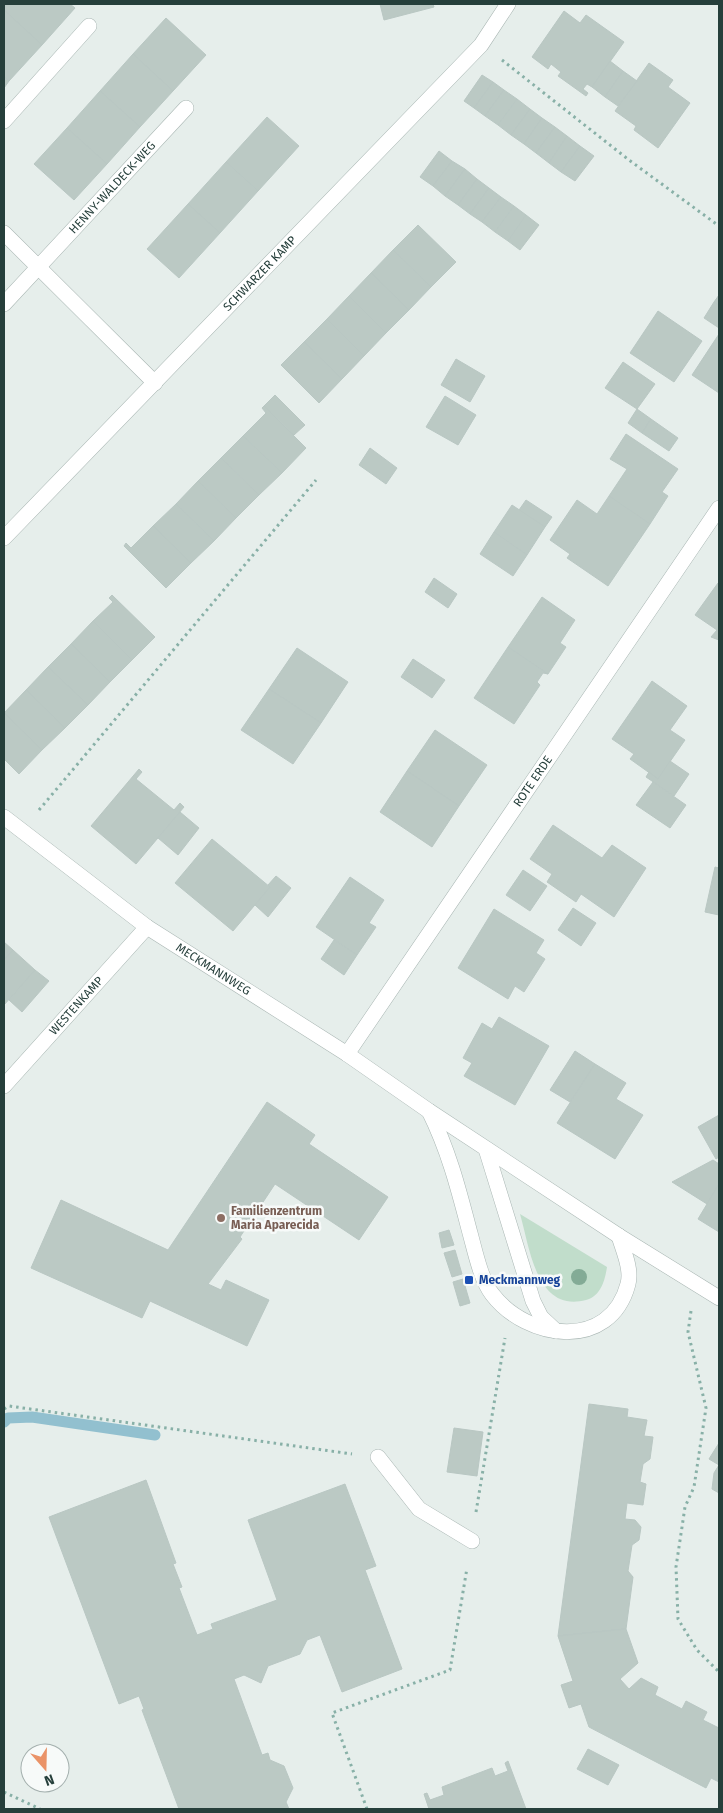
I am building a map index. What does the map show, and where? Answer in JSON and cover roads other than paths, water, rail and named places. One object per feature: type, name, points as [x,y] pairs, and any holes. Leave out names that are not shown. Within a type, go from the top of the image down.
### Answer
[{"type":"street","name":"SCHWARZER KAMP","points":[[4,538],[481,44],[508,4]]},
{"type":"street","points":[[4,122],[89,26]]},
{"type":"street","name":"HENNY-WALDECK-WEG","points":[[4,304],[186,108]]},
{"type":"street","points":[[4,233],[155,383]]},
{"type":"street","name":"ROTE ERDE","points":[[347,1054],[719,508]]},
{"type":"street","name":"MECKMANNWEG","points":[[4,817],[147,927],[347,1054],[429,1111],[619,1236],[719,1298]]},
{"type":"street","name":"WESTENKAMP","points":[[4,1086],[147,927]]},
{"type":"street","name":"MECKMANNWEG","points":[[429,1111],[444,1142],[491,1293],[510,1312],[537,1328],[558,1332],[577,1332],[595,1326],[612,1312],[622,1299],[629,1283],[628,1264],[619,1236]]},
{"type":"street","points":[[486,1149],[533,1301],[541,1317],[558,1332]]},
{"type":"street","points":[[378,1457],[419,1510],[472,1541]]},
{"type":"waterway","points":[[4,1422],[8,1418],[32,1417],[155,1435]]},
{"type":"place","name":"Familienzentrum Maria Aparecida","points":[[221,1218]]},
{"type":"place","name":"Meckmannweg","points":[[469,1280]]}]
